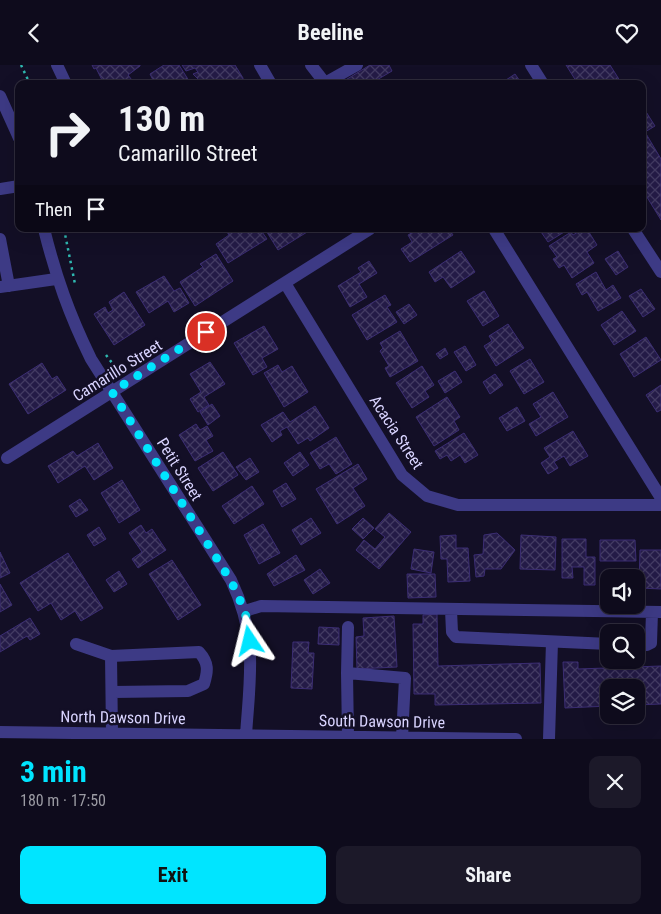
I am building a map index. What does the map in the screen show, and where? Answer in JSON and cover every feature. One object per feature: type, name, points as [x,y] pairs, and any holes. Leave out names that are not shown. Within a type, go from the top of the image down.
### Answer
[{"type":"street","points":[[57,65],[64,80]]},
{"type":"street","points":[[260,65],[268,80]]},
{"type":"street","points":[[311,65],[323,80]]},
{"type":"street","points":[[330,80],[357,65]]},
{"type":"street","points":[[531,65],[540,80]]},
{"type":"street","points":[[0,96],[15,129]]},
{"type":"street","points":[[0,189],[15,187]]},
{"type":"street","name":"Petit Street","points":[[45,232],[56,279],[74,324],[112,392],[231,581],[245,611],[251,653],[246,735]]},
{"type":"street","name":"Camarillo Street","points":[[7,458],[365,232]]},
{"type":"street","points":[[496,232],[661,498]]},
{"type":"street","points":[[635,232],[661,272]]},
{"type":"street","points":[[0,239],[4,286],[56,279]]},
{"type":"street","name":"Acacia Street","points":[[285,283],[402,475],[413,487],[427,496],[442,502],[458,505],[661,505]]},
{"type":"street","points":[[245,611],[261,606],[657,612],[651,643],[645,645]]},
{"type":"street","points":[[451,610],[452,632],[456,637],[600,644]]},
{"type":"street","points":[[348,627],[348,737]]},
{"type":"street","points":[[549,739],[552,641]]},
{"type":"street","points":[[76,643],[111,656],[199,652],[206,660],[207,673],[204,684],[188,691],[113,692]]},
{"type":"street","points":[[111,656],[113,692],[112,733]]},
{"type":"street","points":[[347,673],[405,678],[402,737]]},
{"type":"street","name":"North Dawson Drive","points":[[0,732],[66,736],[112,733],[246,735]]},
{"type":"street","name":"South Dawson Drive","points":[[246,735],[516,739]]},
{"type":"path","points":[[20,65],[28,80]]},
{"type":"path","points":[[65,232],[77,291]]},
{"type":"path","points":[[103,351],[116,367]]},
{"type":"building","points":[[92,65],[140,65],[128,75],[132,80],[102,80],[96,68],[94,69]]},
{"type":"building","points":[[164,65],[179,65],[188,80],[153,80],[150,74]]},
{"type":"building","points":[[182,65],[235,65],[243,80],[199,80],[193,74],[198,72],[195,68],[186,71]]},
{"type":"building","points":[[370,65],[389,65],[392,71],[377,80],[346,80]]},
{"type":"building","points":[[566,65],[610,65],[619,80],[575,80]]},
{"type":"building","points":[[515,74],[519,80],[506,80]]},
{"type":"building","points":[[646,112],[655,126],[646,131]]},
{"type":"building","points":[[646,134],[661,159],[661,220],[646,196]]},
{"type":"building","points":[[227,232],[262,232],[267,239],[228,263],[216,244],[229,235]]},
{"type":"building","points":[[267,232],[307,232],[278,250]]},
{"type":"building","points":[[413,232],[451,232],[453,235],[410,262],[401,249],[412,242],[408,235]]},
{"type":"building","points":[[541,232],[564,232],[548,242]]},
{"type":"building","points":[[571,232],[573,235],[578,232],[589,232],[597,245],[587,252],[594,263],[572,278],[564,265],[559,268],[553,259],[557,257],[549,246]]},
{"type":"building","points":[[461,251],[475,272],[451,288],[443,277],[435,282],[429,272]]},
{"type":"building","points":[[618,251],[628,267],[616,275],[605,259]]},
{"type":"building","points":[[216,254],[233,281],[195,306],[180,282],[203,267],[200,264]]},
{"type":"building","points":[[369,261],[377,273],[359,284],[367,297],[350,307],[338,286],[361,272],[358,268]]},
{"type":"building","points":[[596,272],[606,290],[613,285],[621,298],[598,311],[587,292],[582,295],[576,284]]},
{"type":"building","points":[[164,276],[174,291],[180,288],[189,303],[174,312],[168,301],[149,313],[136,292]]},
{"type":"building","points":[[641,289],[655,309],[643,317],[629,296]]},
{"type":"building","points":[[484,291],[499,316],[483,326],[467,301]]},
{"type":"building","points":[[124,292],[145,325],[114,345],[94,314],[105,307],[108,313],[113,310],[109,302]]},
{"type":"building","points":[[385,295],[391,305],[387,307],[397,322],[367,340],[352,315]]},
{"type":"building","points":[[409,304],[417,315],[404,324],[396,312]]},
{"type":"building","points":[[622,311],[636,331],[614,345],[601,325]]},
{"type":"building","points":[[508,324],[524,348],[496,366],[484,346],[492,341],[489,336]]},
{"type":"building","points":[[264,326],[278,349],[262,358],[267,367],[253,375],[234,343]]},
{"type":"building","points":[[400,331],[418,361],[390,377],[385,368],[389,366],[380,351],[383,348],[380,343]]},
{"type":"building","points":[[646,337],[661,360],[634,377],[620,354]]},
{"type":"building","points":[[465,346],[476,365],[466,371],[454,352]]},
{"type":"building","points":[[445,348],[448,354],[440,359],[436,354]]},
{"type":"building","points":[[530,359],[544,382],[524,394],[510,371]]},
{"type":"building","points":[[210,362],[225,384],[204,397],[209,405],[198,412],[190,399],[201,392],[190,374]]},
{"type":"building","points":[[42,363],[52,379],[57,376],[66,390],[28,414],[9,384]]},
{"type":"building","points":[[278,365],[282,372],[292,366],[308,392],[284,407],[264,373]]},
{"type":"building","points":[[422,366],[434,385],[425,391],[429,397],[412,408],[396,383]]},
{"type":"building","points":[[455,371],[462,382],[445,393],[438,381]]},
{"type":"building","points":[[495,374],[503,385],[490,394],[483,382]]},
{"type":"building","points":[[661,385],[661,410],[657,412],[646,395]]},
{"type":"building","points":[[553,392],[568,417],[536,436],[529,424],[541,417],[533,404]]},
{"type":"building","points":[[447,397],[460,417],[454,421],[459,430],[434,446],[416,417]]},
{"type":"building","points":[[212,404],[220,416],[208,425],[200,412]]},
{"type":"building","points":[[315,406],[329,428],[310,441],[308,438],[298,444],[287,427],[280,431],[282,435],[272,442],[261,425],[283,412],[290,422]]},
{"type":"building","points":[[517,407],[525,421],[507,431],[499,418]]},
{"type":"building","points":[[196,424],[200,430],[207,426],[213,436],[206,440],[213,451],[195,461],[179,435]]},
{"type":"building","points":[[573,431],[588,456],[570,466],[564,456],[554,462],[558,468],[548,474],[541,463],[550,457],[544,448]]},
{"type":"building","points":[[464,433],[478,455],[465,463],[460,455],[451,461],[447,455],[440,459],[435,451]]},
{"type":"building","points":[[336,437],[352,464],[336,474],[329,464],[320,469],[310,453]]},
{"type":"building","points":[[98,443],[113,468],[94,480],[85,466],[58,483],[48,466],[73,451],[77,456]]},
{"type":"building","points":[[223,452],[238,475],[213,491],[198,468]]},
{"type":"building","points":[[300,452],[309,465],[293,476],[284,463]]},
{"type":"building","points":[[250,458],[259,472],[246,480],[236,467]]},
{"type":"building","points":[[358,464],[367,479],[353,488],[365,506],[337,524],[316,489]]},
{"type":"building","points":[[122,480],[140,510],[119,523],[101,493]]},
{"type":"building","points":[[286,483],[296,499],[282,507],[273,491]]},
{"type":"building","points":[[252,486],[264,504],[234,524],[222,506]]},
{"type":"building","points":[[80,499],[88,510],[76,517],[69,506]]},
{"type":"building","points":[[389,513],[411,532],[379,569],[356,550],[364,540],[375,549],[385,537],[375,529]]},
{"type":"building","points":[[311,518],[321,533],[301,545],[292,530]]},
{"type":"building","points":[[363,518],[374,528],[363,539],[352,529]]},
{"type":"building","points":[[263,524],[280,553],[259,564],[244,535]]},
{"type":"building","points":[[141,525],[146,533],[152,529],[166,550],[138,568],[132,559],[142,552],[129,533]]},
{"type":"building","points":[[99,527],[106,539],[94,546],[87,535]]},
{"type":"building","points":[[497,533],[515,550],[501,569],[485,569],[484,576],[476,577],[474,555],[483,554],[484,535]]},
{"type":"building","points":[[456,535],[456,548],[468,548],[470,581],[448,582],[447,559],[441,559],[440,536]]},
{"type":"building","points":[[521,535],[556,537],[555,570],[520,569]]},
{"type":"building","points":[[562,539],[586,539],[586,557],[595,557],[595,585],[584,585],[584,567],[572,567],[573,578],[562,578]]},
{"type":"building","points":[[600,540],[635,540],[636,561],[600,561]]},
{"type":"building","points":[[414,549],[434,552],[431,573],[411,569]]},
{"type":"building","points":[[640,550],[661,550],[661,589],[645,588],[645,569],[640,569]]},
{"type":"building","points":[[0,552],[10,573],[0,578]]},
{"type":"building","points":[[68,553],[103,608],[81,621],[75,611],[61,620],[51,603],[38,611],[20,583]]},
{"type":"building","points":[[296,555],[305,570],[274,586],[267,574]]},
{"type":"building","points":[[172,560],[201,605],[178,620],[149,574]]},
{"type":"building","points":[[320,569],[330,583],[313,594],[304,580]]},
{"type":"building","points":[[119,571],[127,584],[114,592],[106,580]]},
{"type":"building","points":[[407,574],[435,574],[436,597],[408,598]]},
{"type":"building","points":[[0,584],[12,605],[0,612]]},
{"type":"building","points":[[437,614],[438,666],[540,663],[541,703],[435,705],[435,694],[414,694],[413,624],[423,624],[423,615]]},
{"type":"building","points":[[394,616],[397,667],[357,669],[356,637],[364,636],[363,618]]},
{"type":"building","points":[[30,618],[40,634],[30,640],[27,636],[0,652],[0,636]]},
{"type":"building","points":[[319,627],[339,628],[339,645],[318,644]]},
{"type":"building","points":[[293,642],[309,642],[308,653],[314,653],[312,689],[291,688]]},
{"type":"building","points":[[563,662],[578,662],[578,669],[645,669],[645,667],[661,666],[661,704],[645,705],[645,679],[600,679],[600,706],[565,708]]},
{"type":"route","points":[[206,332],[112,392],[231,581],[245,611],[250,641]]}]
